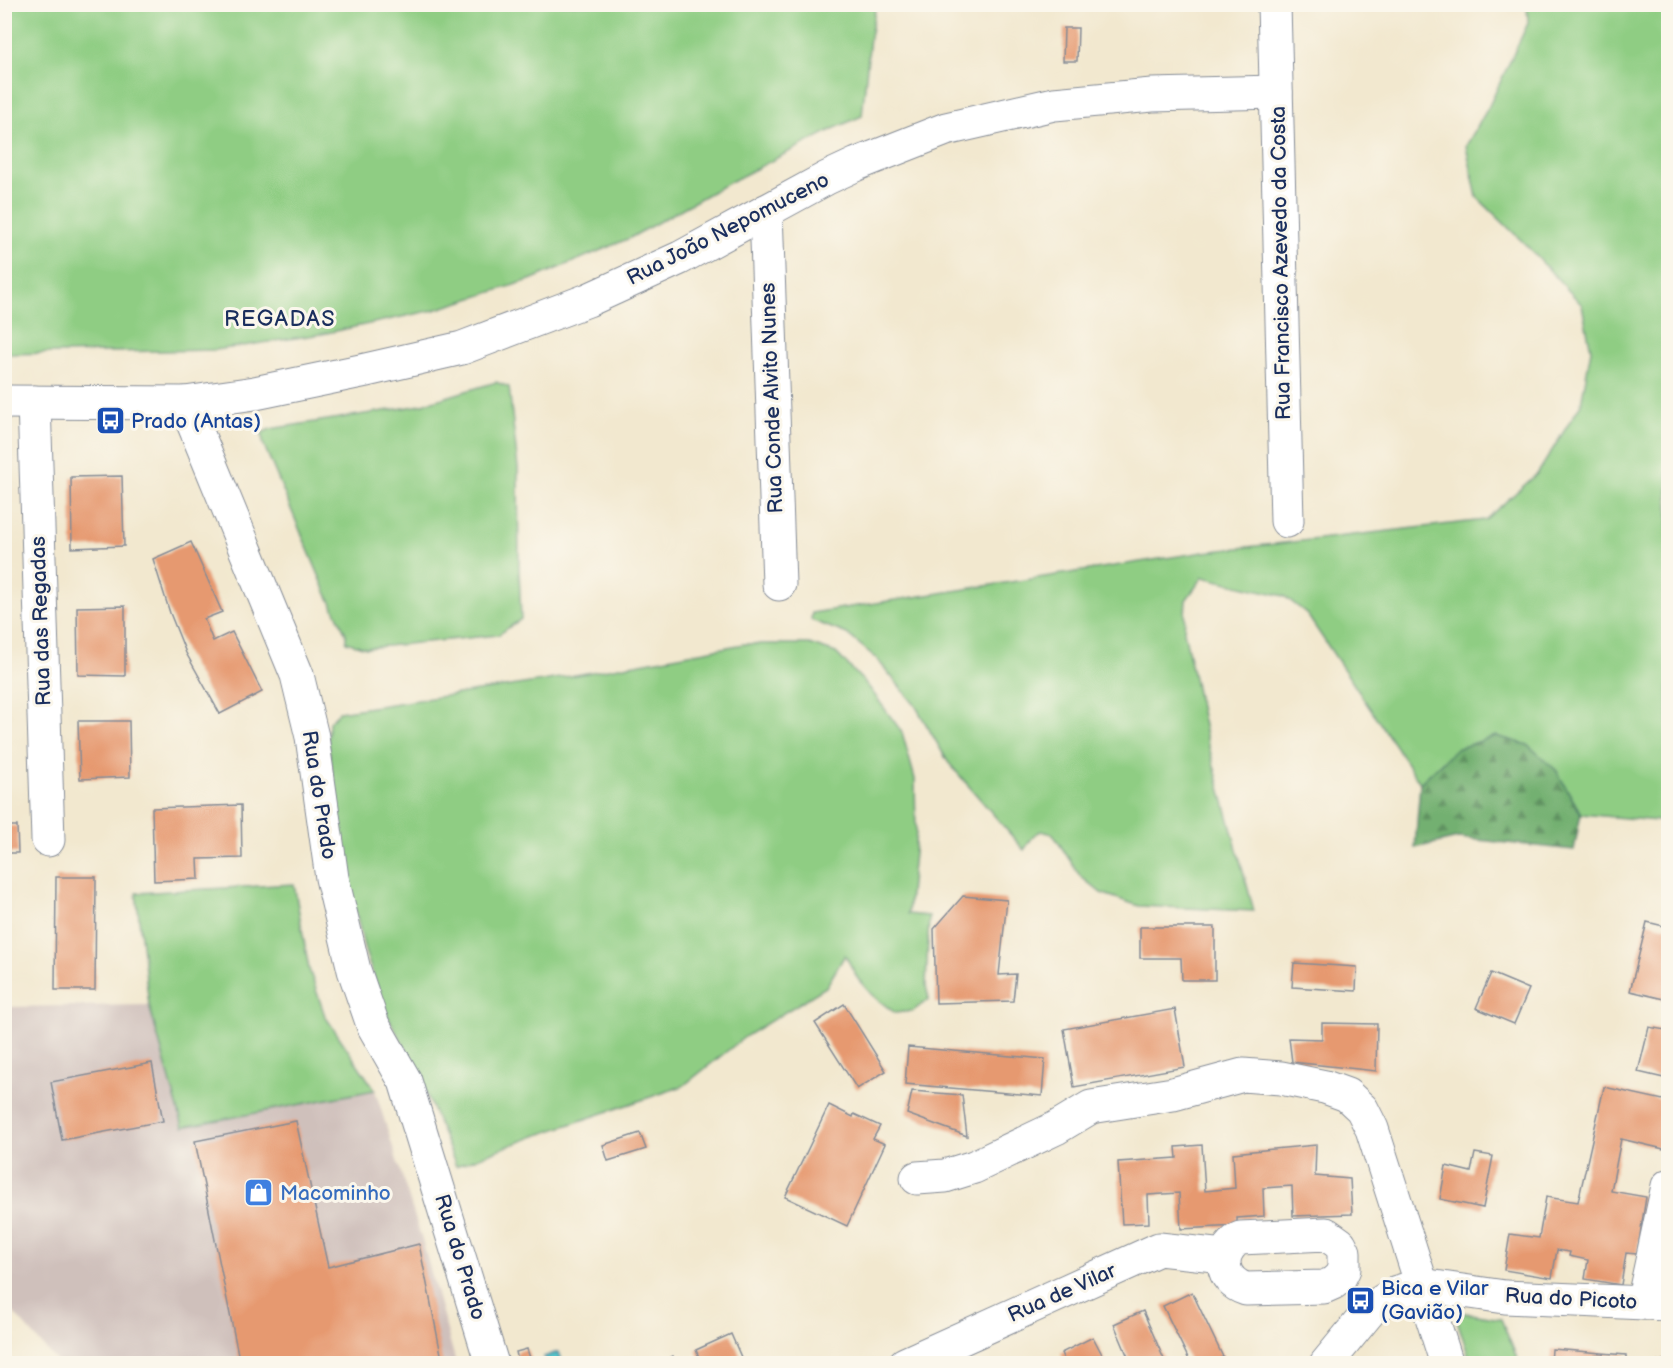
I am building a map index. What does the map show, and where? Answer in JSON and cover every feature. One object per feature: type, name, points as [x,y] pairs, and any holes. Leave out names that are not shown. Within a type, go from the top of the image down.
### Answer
[{"type":"street","name":"Rua Francisco Azevedo da Costa","points":[[1274,4],[1287,521]]},
{"type":"street","name":"Rua João Nepomuceno","points":[[185,403],[255,393],[462,348],[588,300],[680,258],[827,178],[946,129],[1054,104],[1152,95],[1276,92]]},
{"type":"street","name":"Rua Conde Alvito Nunes","points":[[766,211],[779,584]]},
{"type":"street","points":[[19,402],[185,403]]},
{"type":"street","name":"Rua das Regadas","points":[[19,402],[48,840]]},
{"type":"street","name":"Rua do Prado","points":[[185,403],[297,675],[312,737],[332,878],[354,970],[373,1025],[405,1081],[492,1364]]},
{"type":"street","points":[[917,1178],[945,1176],[974,1167],[1056,1128],[1091,1107],[1173,1094],[1242,1075],[1281,1078],[1325,1087],[1347,1095],[1362,1109],[1372,1129],[1447,1364]]},
{"type":"street","points":[[1656,1304],[1668,1186]]},
{"type":"street","name":"Rua de Vilar","points":[[905,1364],[1159,1249],[1224,1256]]},
{"type":"street","name":"Rua do Picoto","points":[[1326,1364],[1372,1308],[1396,1292],[1421,1285],[1505,1297],[1656,1304]]},
{"type":"shaded area","points":[[149,1005],[184,1127],[375,1090],[422,1240],[456,1363],[58,1363],[5,1303],[4,1007]]},
{"type":"green space","points":[[4,5],[876,5],[870,37],[862,116],[717,189],[630,238],[530,280],[434,310],[322,334],[216,350],[5,354]]},
{"type":"green space","points":[[1527,5],[1668,5],[1668,822],[1581,814],[1556,770],[1456,749],[1420,783],[1306,613],[1284,596],[1203,577],[1186,600],[1184,631],[1207,740],[1254,911],[1139,906],[1101,893],[1080,876],[1053,834],[1041,831],[1034,835],[1024,850],[948,762],[915,705],[876,658],[847,634],[811,620],[812,613],[1204,552],[1485,520],[1538,473],[1581,404],[1591,350],[1582,305],[1477,197],[1466,146],[1488,108],[1528,23]]},
{"type":"green space","points":[[496,382],[509,387],[518,468],[521,619],[498,635],[366,648],[346,642],[346,634],[263,443],[262,433],[270,429],[416,406]]},
{"type":"green space","points":[[744,644],[809,644],[836,653],[868,686],[902,732],[915,779],[916,833],[908,914],[929,916],[926,986],[929,999],[913,1011],[895,1013],[872,995],[858,979],[845,955],[826,987],[746,1036],[683,1086],[535,1136],[456,1166],[414,1064],[386,1013],[365,951],[347,874],[328,741],[329,722],[339,712],[543,681]]},
{"type":"green space","points":[[1496,736],[1528,745],[1556,770],[1581,814],[1574,850],[1458,838],[1415,848],[1420,783],[1456,749]]},
{"type":"green space","points":[[294,884],[309,969],[325,1016],[375,1090],[183,1127],[149,1005],[136,893]]},
{"type":"green space","points":[[1454,1311],[1501,1319],[1519,1363],[1471,1363]]},
{"type":"water","points":[[558,1352],[562,1363],[546,1363],[544,1357]]},
{"type":"building","points":[[1064,28],[1078,28],[1077,61],[1063,61]]},
{"type":"building","points":[[122,476],[124,546],[72,548],[71,477]]},
{"type":"building","points":[[191,542],[222,612],[204,619],[213,641],[232,632],[262,692],[220,714],[186,653],[170,613],[153,559]]},
{"type":"building","points":[[125,606],[125,676],[78,675],[77,607]]},
{"type":"building","points":[[78,721],[129,721],[130,777],[80,779]]},
{"type":"building","points":[[241,805],[242,858],[198,859],[199,879],[154,881],[152,808]]},
{"type":"building","points":[[4,826],[17,826],[18,853],[4,853]]},
{"type":"building","points":[[56,877],[96,877],[95,990],[55,990]]},
{"type":"building","points":[[963,896],[1007,900],[999,975],[1016,974],[1013,1001],[936,1003],[934,929]]},
{"type":"building","points":[[1647,922],[1668,927],[1668,1000],[1630,991]]},
{"type":"building","points":[[1140,927],[1215,927],[1215,980],[1182,980],[1181,958],[1140,958]]},
{"type":"building","points":[[1294,963],[1357,967],[1356,991],[1292,987]]},
{"type":"building","points":[[1491,973],[1529,989],[1514,1024],[1476,1008]]},
{"type":"building","points":[[844,1004],[886,1071],[857,1089],[815,1023]]},
{"type":"building","points":[[1175,1009],[1185,1067],[1074,1087],[1064,1029]]},
{"type":"building","points":[[1668,1017],[1668,1079],[1638,1072],[1649,1027],[1665,1030]]},
{"type":"building","points":[[1322,1023],[1377,1024],[1376,1071],[1292,1062],[1289,1038],[1322,1039]]},
{"type":"building","points":[[908,1047],[1045,1059],[1042,1096],[905,1084]]},
{"type":"building","points":[[152,1063],[163,1121],[62,1140],[51,1082]]},
{"type":"building","points":[[1604,1087],[1668,1101],[1668,1150],[1621,1139],[1611,1191],[1646,1197],[1637,1254],[1626,1253],[1621,1285],[1585,1279],[1588,1260],[1569,1256],[1570,1252],[1557,1250],[1552,1278],[1504,1270],[1510,1234],[1539,1238],[1546,1197],[1578,1202]]},
{"type":"building","points":[[912,1091],[962,1095],[967,1136],[907,1114]]},
{"type":"building","points":[[829,1105],[853,1117],[854,1114],[880,1126],[873,1139],[885,1144],[847,1226],[785,1197]]},
{"type":"building","name":"Macominho","points":[[296,1121],[328,1267],[419,1244],[443,1364],[240,1364],[195,1141]]},
{"type":"building","points":[[640,1133],[646,1149],[608,1161],[603,1145]]},
{"type":"building","points":[[1202,1145],[1205,1191],[1235,1188],[1233,1153],[1316,1145],[1315,1176],[1350,1179],[1352,1214],[1293,1216],[1292,1186],[1263,1188],[1264,1216],[1237,1218],[1237,1226],[1181,1229],[1179,1193],[1148,1195],[1149,1223],[1122,1224],[1118,1162],[1177,1158],[1176,1147]]},
{"type":"building","points":[[1475,1153],[1493,1156],[1483,1208],[1440,1199],[1446,1166],[1471,1172]]},
{"type":"building","points":[[1192,1292],[1223,1357],[1210,1364],[1191,1364],[1163,1306]]},
{"type":"building","points":[[1143,1311],[1166,1364],[1131,1364],[1114,1324]]},
{"type":"building","points":[[731,1334],[744,1364],[702,1364],[696,1350]]},
{"type":"building","points":[[1093,1337],[1107,1364],[1066,1364],[1061,1353]]},
{"type":"building","points":[[527,1349],[532,1364],[519,1364],[516,1352]]},
{"type":"building","points":[[1552,1349],[1626,1355],[1626,1364],[1551,1364]]},
{"type":"building","points":[[673,1356],[677,1364],[658,1364]]},
{"type":"building","points":[[1668,1359],[1668,1364],[1652,1363]]},
{"type":"place","name":"Prado (Antas)","points":[[110,421]]},
{"type":"place","name":"Macominho","points":[[259,1193]]},
{"type":"place","name":"Bica e Vilar (Gavião)","points":[[1360,1300]]},
{"type":"district","name":"REGADAS","points":[[280,319]]}]
